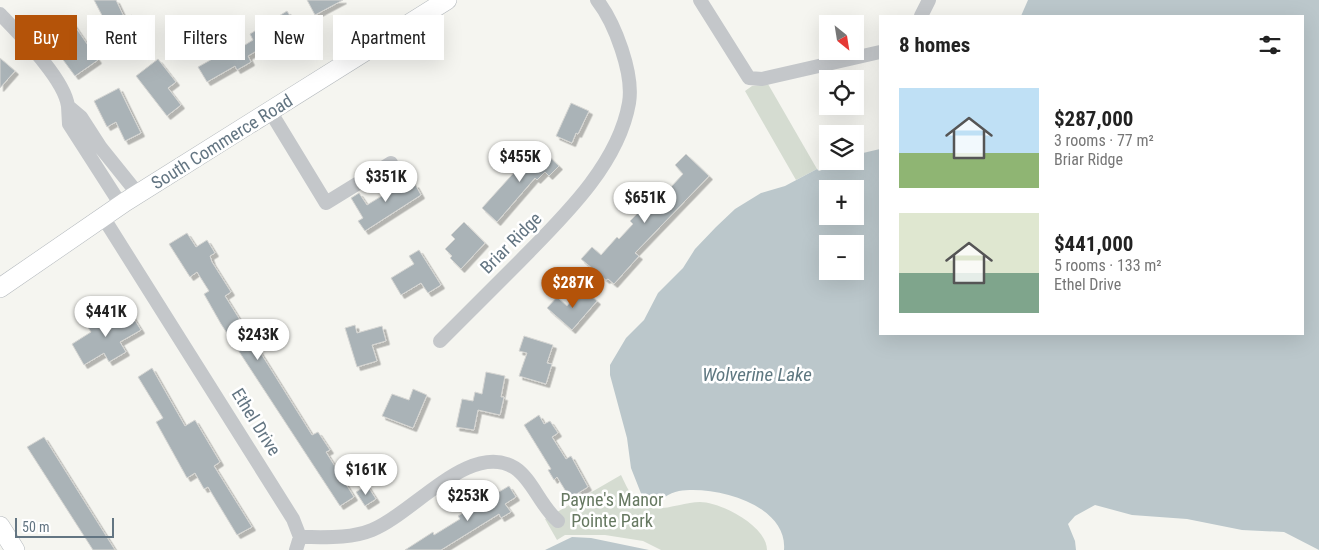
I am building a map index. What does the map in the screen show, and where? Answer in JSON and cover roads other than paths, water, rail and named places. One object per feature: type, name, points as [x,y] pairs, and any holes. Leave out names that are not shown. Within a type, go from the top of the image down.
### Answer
[{"type":"street","name":"South Commerce Road","points":[[0,288],[138,194],[447,0]]},
{"type":"street","name":"Briar Ridge","points":[[440,341],[557,223],[594,180],[621,131],[630,101],[626,64],[615,30],[597,0]]},
{"type":"street","points":[[700,0],[750,78],[762,79],[879,52]]},
{"type":"street","points":[[922,15],[929,0]]},
{"type":"street","points":[[0,14],[35,52],[60,86],[66,96],[69,124],[121,205]]},
{"type":"street","points":[[68,106],[81,116],[101,148],[138,194]]},
{"type":"street","points":[[270,111],[326,203],[391,164]]},
{"type":"street","name":"Ethel Drive","points":[[103,217],[259,462],[293,519],[298,543]]},
{"type":"street","points":[[298,543],[337,538],[372,530],[463,468],[484,461],[501,461],[517,469],[549,514],[558,521]]},
{"type":"street","points":[[0,526],[15,550]]},
{"type":"water","name":"Wolverine Lake","points":[[1028,0],[1319,0],[1319,550],[1284,532],[1242,530],[1187,519],[1132,515],[1095,505],[1075,516],[1068,524],[1075,541],[1076,550],[784,550],[782,534],[774,521],[762,510],[746,501],[729,495],[711,491],[679,491],[652,505],[644,501],[631,468],[627,438],[610,375],[610,365],[626,338],[644,320],[658,293],[683,268],[695,249],[735,209],[761,193],[785,186],[817,169],[819,171],[864,170],[864,153],[879,149],[879,335],[1304,335],[1304,15],[1021,15]]},
{"type":"water","points":[[572,537],[591,538],[649,550],[545,550]]},
{"type":"park label","name":"Payne's Manor Pointe Park","points":[[612,510]]}]
